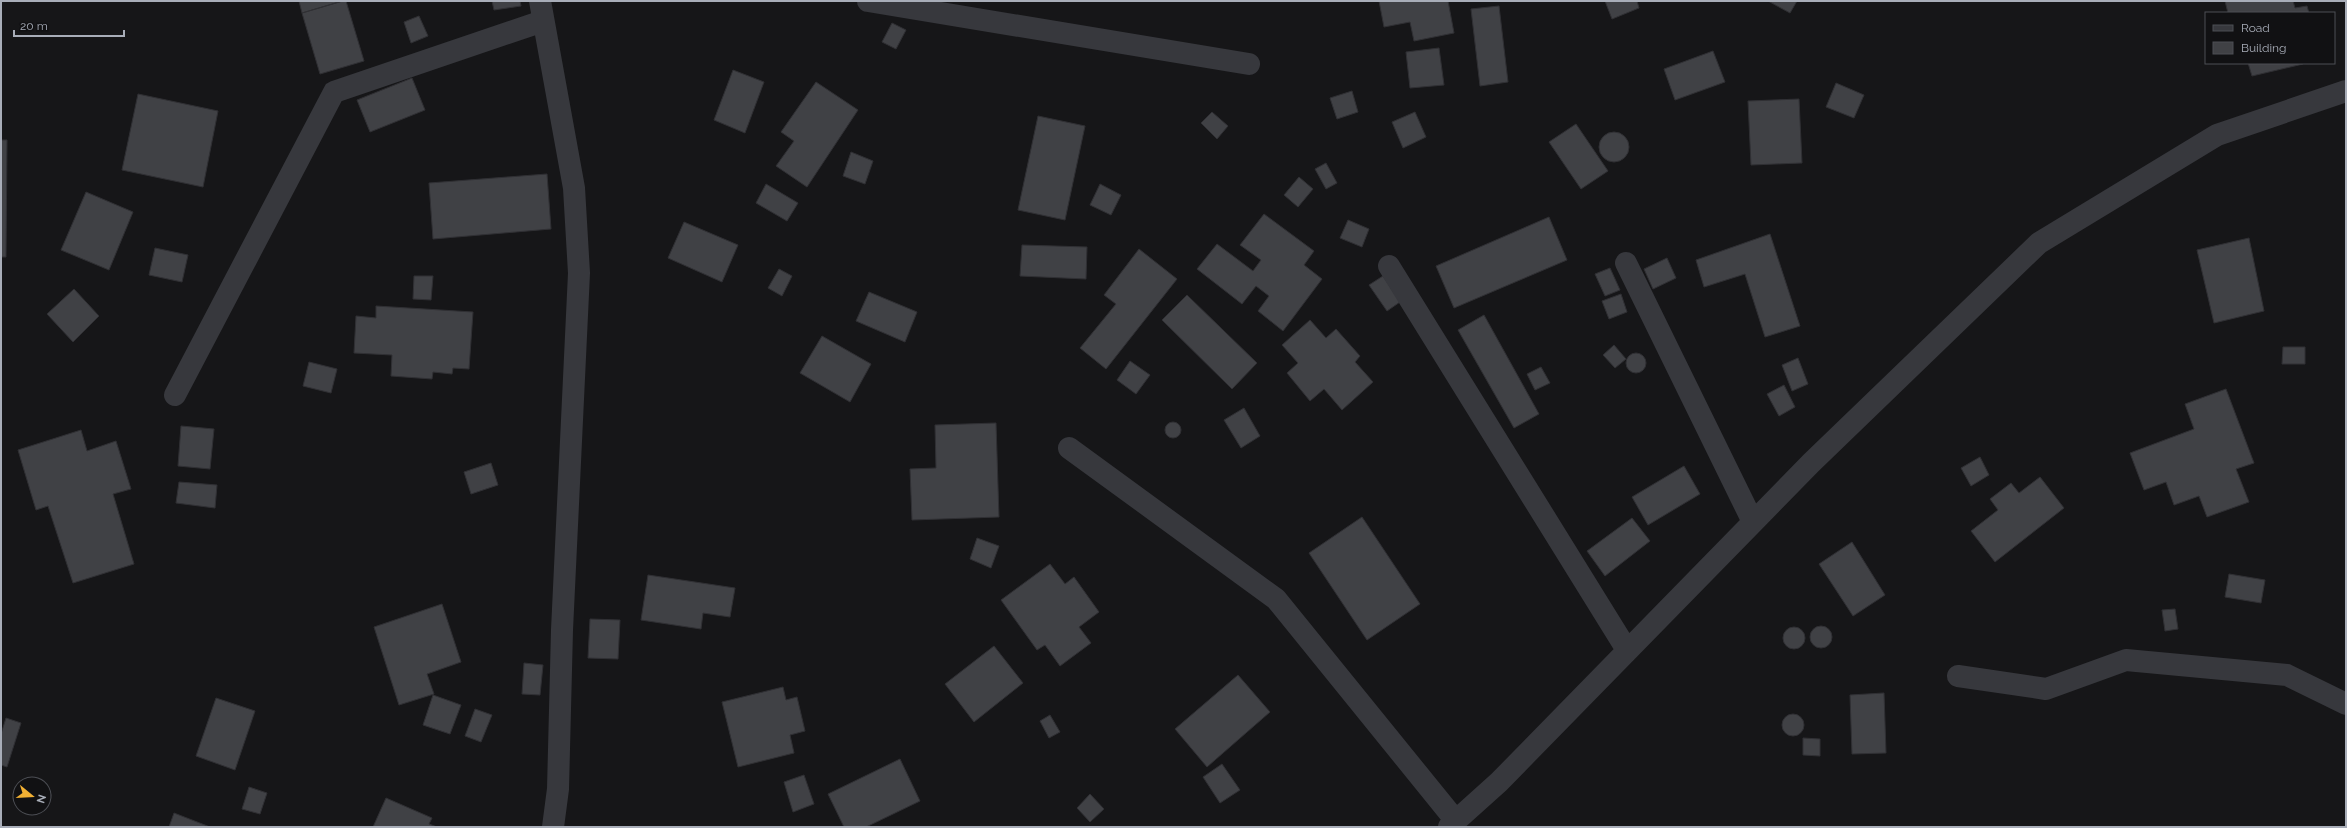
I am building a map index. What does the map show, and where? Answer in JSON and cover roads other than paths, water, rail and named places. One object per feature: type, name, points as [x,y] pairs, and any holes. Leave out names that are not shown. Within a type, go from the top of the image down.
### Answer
[{"type":"street","points":[[868,1],[1249,64]]},
{"type":"street","points":[[175,395],[334,92],[542,11],[574,188],[579,273],[562,630],[558,789],[553,827]]},
{"type":"street","points":[[1069,448],[1276,599],[1453,824],[1499,782],[1753,522],[2039,243],[2217,135],[2346,91]]},
{"type":"street","points":[[1626,263],[1753,522]]},
{"type":"street","points":[[1389,266],[1627,650]]},
{"type":"street","points":[[1958,676],[2046,689],[2126,660],[2287,675],[2346,704]]}]
